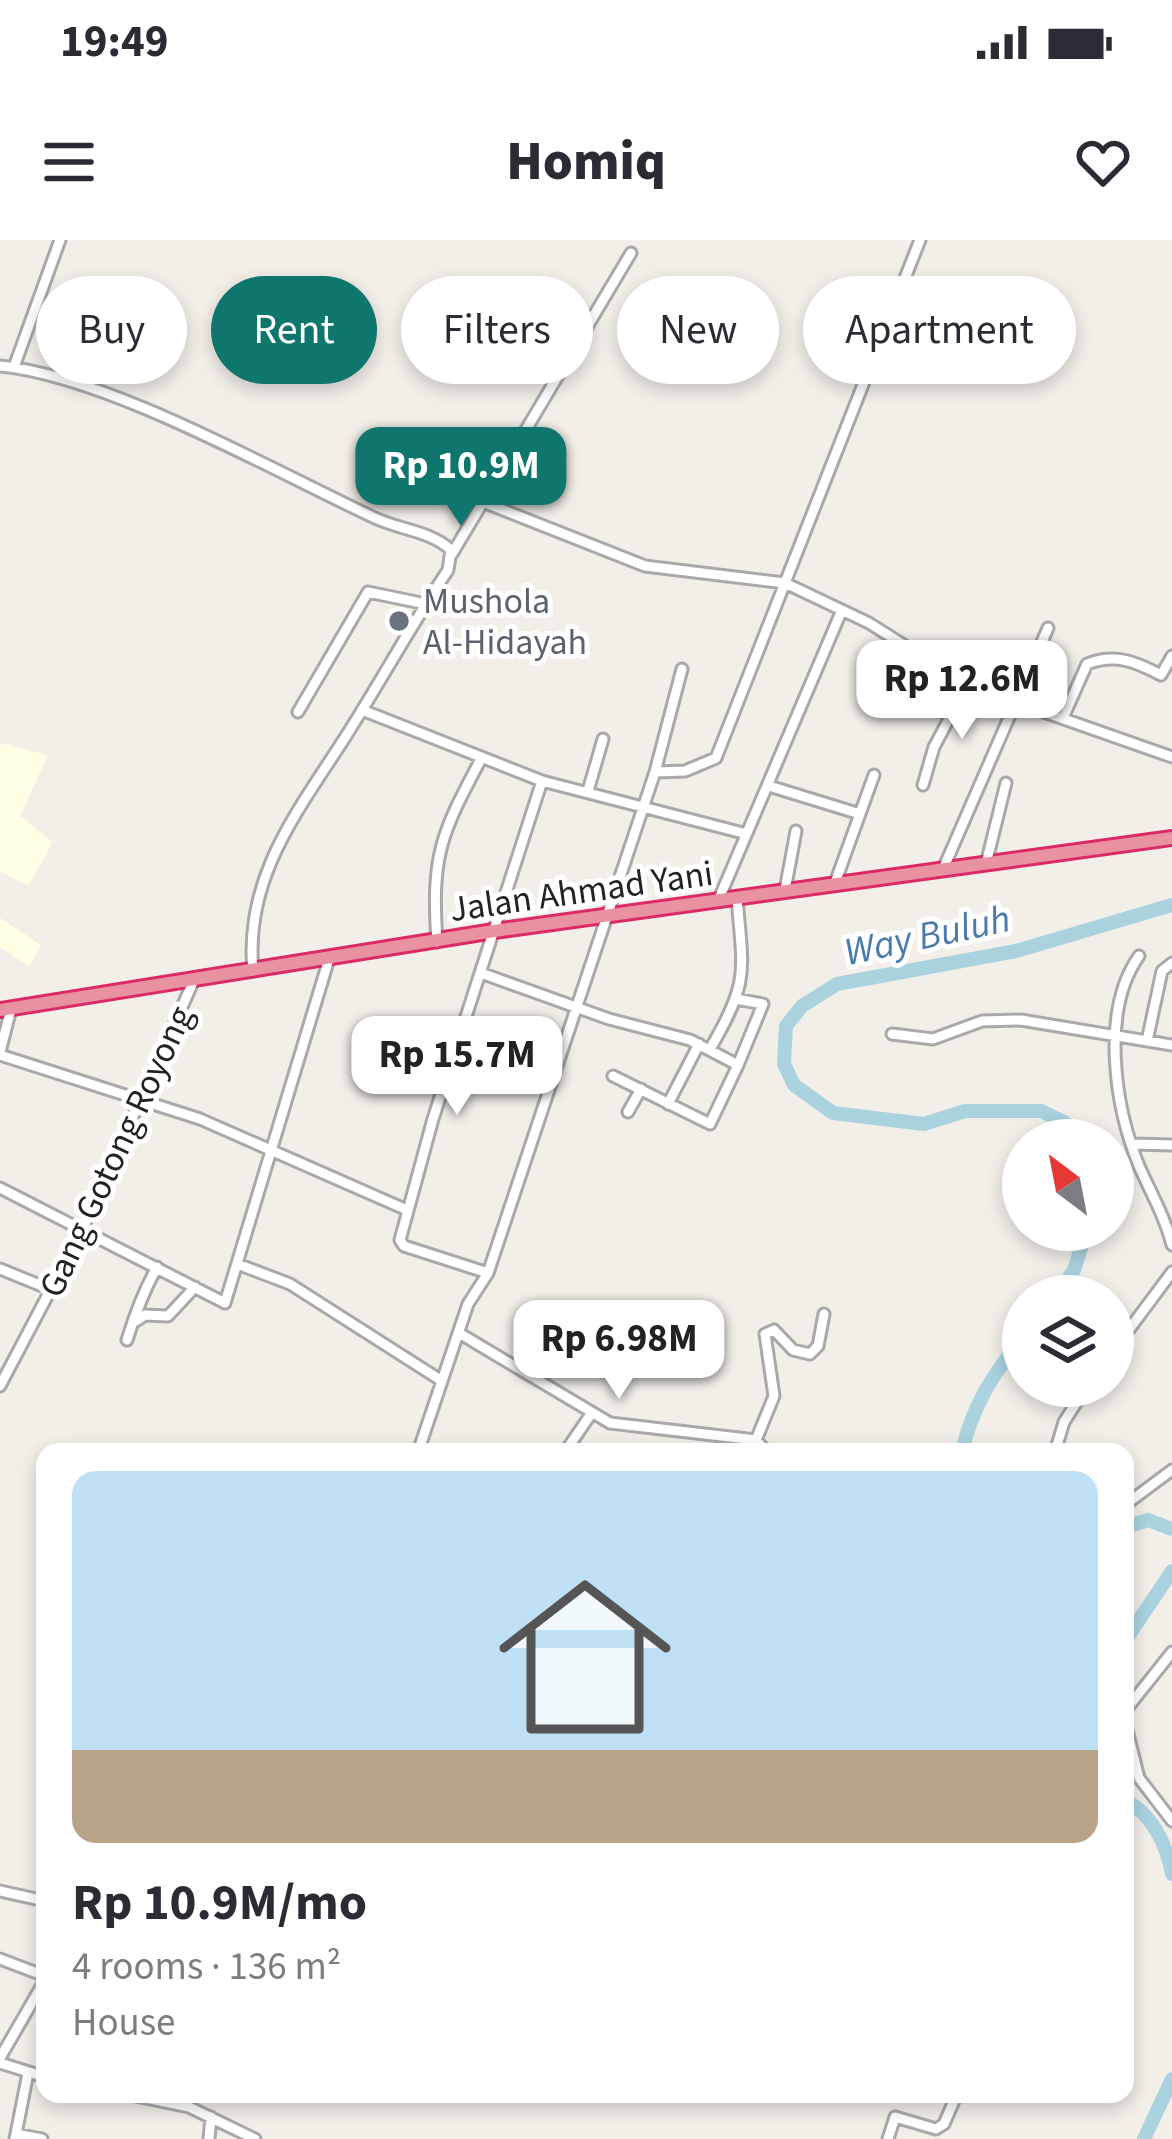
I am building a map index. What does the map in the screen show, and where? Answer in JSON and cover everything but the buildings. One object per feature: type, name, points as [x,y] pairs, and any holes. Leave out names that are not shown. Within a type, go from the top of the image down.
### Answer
[{"type":"highway","name":"Jalan Ahmad Yani","points":[[5,1010],[494,932],[987,860],[1172,838]]},
{"type":"street","points":[[14,367],[60,240]]},
{"type":"street","points":[[655,772],[685,771],[716,758],[920,240]]},
{"type":"street","points":[[253,970],[253,921],[276,845],[426,604],[631,253]]},
{"type":"street","points":[[0,366],[187,430],[382,522],[441,541],[452,554]]},
{"type":"street","points":[[483,502],[645,566],[785,583],[842,610],[967,686],[1172,757]]},
{"type":"street","points":[[298,712],[368,592],[426,604]]},
{"type":"street","points":[[718,901],[743,833],[769,786],[842,610]]},
{"type":"street","points":[[944,867],[1048,628]]},
{"type":"street","points":[[1063,718],[1088,664],[1103,658],[1132,660],[1161,675],[1172,656]]},
{"type":"street","points":[[421,1443],[468,1304],[488,1273],[602,917],[655,772],[682,669]]},
{"type":"street","points":[[923,785],[934,747],[967,686]]},
{"type":"street","points":[[362,710],[542,781],[743,833]]},
{"type":"street","points":[[588,791],[603,739]]},
{"type":"street","points":[[437,941],[434,870],[454,810],[482,757]]},
{"type":"street","points":[[835,883],[874,775]]},
{"type":"street","points":[[488,1273],[404,1246],[407,1210],[542,781]]},
{"type":"street","points":[[987,860],[1006,783]]},
{"type":"street","points":[[769,786],[860,814]]},
{"type":"street","points":[[785,890],[796,830]]},
{"type":"street","points":[[668,1104],[736,999],[746,955],[737,898]]},
{"type":"street","points":[[1125,1119],[1119,1100],[1117,1038],[1126,973],[1139,956]]},
{"type":"street","points":[[0,1188],[225,1303],[329,958]]},
{"type":"street","points":[[1147,1041],[1169,964]]},
{"type":"street","points":[[481,974],[704,1047],[738,1065]]},
{"type":"street","name":"Gang Gotong Royong","points":[[0,1386],[83,1228],[194,980]]},
{"type":"street","points":[[614,1076],[710,1124],[763,1004],[736,999]]},
{"type":"street","points":[[5,1010],[0,1053],[140,1097],[407,1210]]},
{"type":"street","points":[[892,1034],[933,1039],[974,1023],[1021,1020],[1172,1045]]},
{"type":"street","points":[[628,1112],[641,1089]]},
{"type":"street","points":[[1134,1144],[1172,1145]]},
{"type":"street","points":[[1134,1147],[1172,1245]]},
{"type":"street","points":[[240,1265],[290,1284],[442,1381]]},
{"type":"street","points":[[127,1340],[136,1321],[136,1303],[158,1267]]},
{"type":"street","points":[[0,1269],[52,1290]]},
{"type":"street","points":[[1134,1323],[1172,1272]]},
{"type":"street","points":[[136,1321],[145,1315],[168,1316],[195,1287]]},
{"type":"street","points":[[757,1440],[774,1396],[765,1334],[774,1330],[793,1350],[809,1354],[818,1346],[824,1314]]},
{"type":"street","points":[[458,1333],[591,1414],[625,1427],[760,1443]]},
{"type":"street","points":[[1058,1443],[1074,1407]]},
{"type":"street","points":[[571,1443],[591,1414]]},
{"type":"street","points":[[1134,1498],[1172,1470]]},
{"type":"street","points":[[1134,1700],[1172,1652]]},
{"type":"street","points":[[1134,1761],[1138,1778],[1172,1821]]},
{"type":"street","points":[[0,1891],[36,1899]]},
{"type":"street","points":[[0,1959],[36,1974]]},
{"type":"street","points":[[36,2003],[0,2060],[36,2075]]},
{"type":"street","points":[[28,2073],[16,2137],[42,2139]]},
{"type":"street","points":[[170,2103],[189,2107],[255,2139]]},
{"type":"street","points":[[888,2139],[895,2117],[936,2129],[944,2124],[953,2103]]},
{"type":"street","points":[[209,2139],[211,2117]]},
{"type":"shaded area","points":[[0,743],[48,755],[20,816],[53,842],[28,886],[0,871]]},
{"type":"shaded area","points":[[0,918],[41,945],[29,966],[0,947]]},
{"type":"waterway","name":"Way Buluh","points":[[1058,1119],[1041,1111],[965,1111],[924,1124],[833,1113],[794,1085],[784,1064],[786,1026],[802,1006],[837,984],[1016,951],[1172,905]]},
{"type":"waterway","name":"Way Buluh","points":[[1071,1275],[1080,1251]]},
{"type":"waterway","name":"Way Buluh","points":[[965,1443],[985,1391],[1002,1364]]},
{"type":"waterway","name":"Way Buluh","points":[[1134,1524],[1148,1520],[1172,1529]]},
{"type":"waterway","name":"Way Buluh","points":[[1134,1628],[1172,1571]]},
{"type":"waterway","name":"Way Buluh","points":[[1134,1806],[1157,1831],[1172,1874]]},
{"type":"waterway","name":"Way Buluh","points":[[1144,2139],[1172,2079]]},
{"type":"place","name":"Mushola Al-Hidayah","points":[[399,621]]}]
